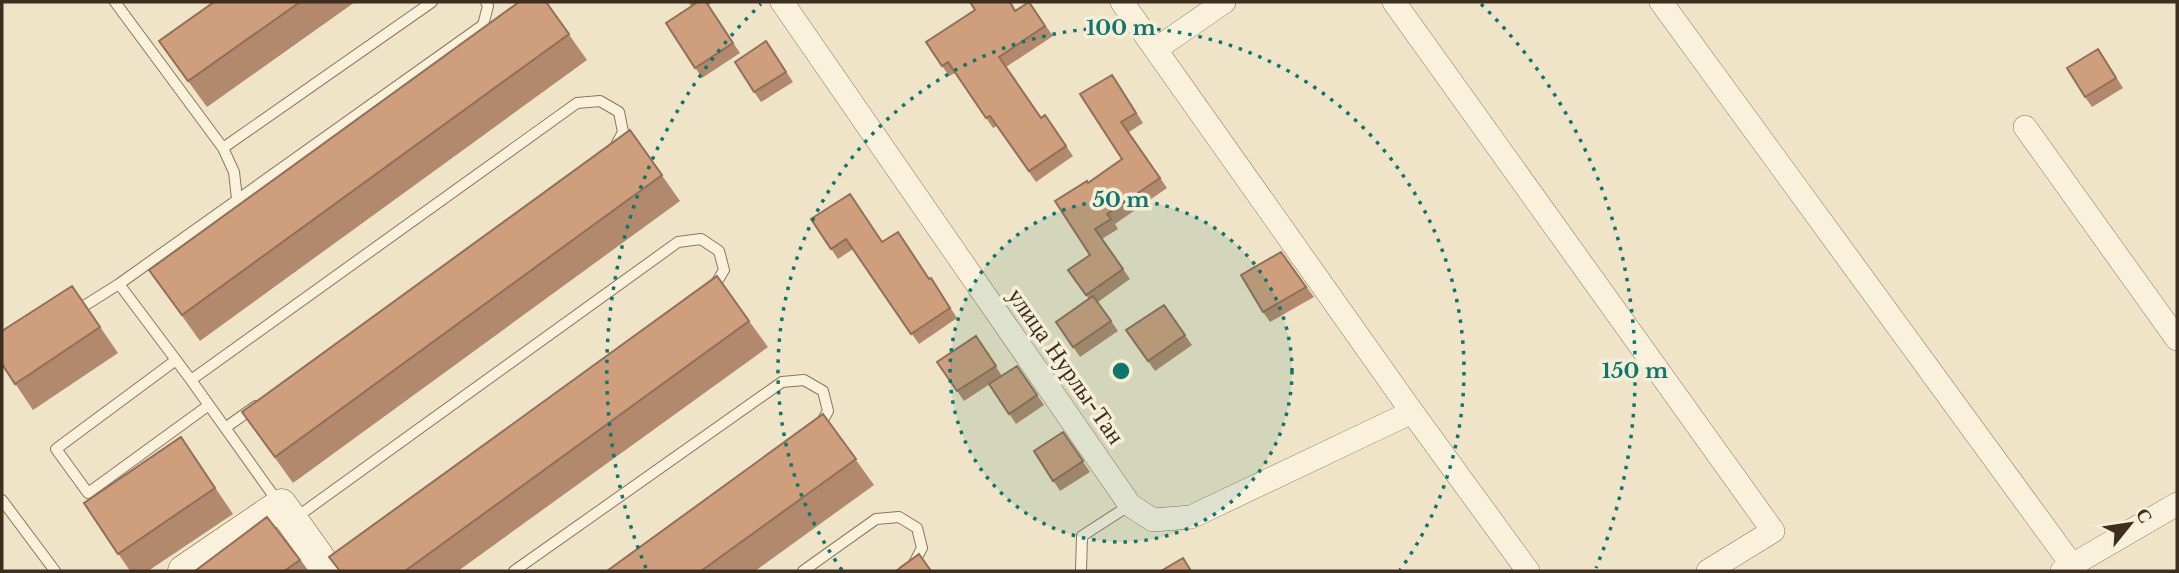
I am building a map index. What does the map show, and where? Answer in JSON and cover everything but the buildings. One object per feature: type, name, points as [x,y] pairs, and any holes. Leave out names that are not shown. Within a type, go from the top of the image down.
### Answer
[{"type":"street","name":"улица Нурлы-Тан","points":[[782,2],[1130,505]]},
{"type":"street","points":[[1122,2],[1528,571]]},
{"type":"street","points":[[1156,50],[1224,2]]},
{"type":"street","points":[[1394,2],[1773,531],[1708,571]]},
{"type":"street","points":[[1661,2],[2067,568],[2177,504]]},
{"type":"street","points":[[2025,127],[2177,339]]},
{"type":"street","points":[[1130,505],[1153,520],[1191,517],[1412,412]]},
{"type":"street","points":[[184,571],[286,513],[329,565]]},
{"type":"lane","points":[[116,2],[223,148],[233,172],[237,200]]},
{"type":"lane","points":[[223,148],[432,2]]},
{"type":"lane","points":[[72,314],[119,284],[484,24],[488,6],[486,2]]},
{"type":"lane","points":[[151,50],[162,42]]},
{"type":"lane","points":[[191,380],[577,103],[600,101],[619,112],[623,132],[614,149],[603,158]]},
{"type":"lane","points":[[119,284],[286,513],[678,242],[701,239],[719,251],[724,270],[715,288],[704,296]]},
{"type":"lane","points":[[176,360],[56,449],[88,493],[209,405]]},
{"type":"lane","points":[[514,571],[782,382],[804,380],[823,391],[828,411],[818,428],[807,436]]},
{"type":"lane","points":[[225,428],[270,396]]},
{"type":"lane","points":[[2,500],[55,571]]},
{"type":"lane","points":[[1081,571],[1082,536],[1130,505]]},
{"type":"lane","points":[[803,571],[876,519],[899,517],[917,528],[922,548],[913,565],[904,571]]}]
